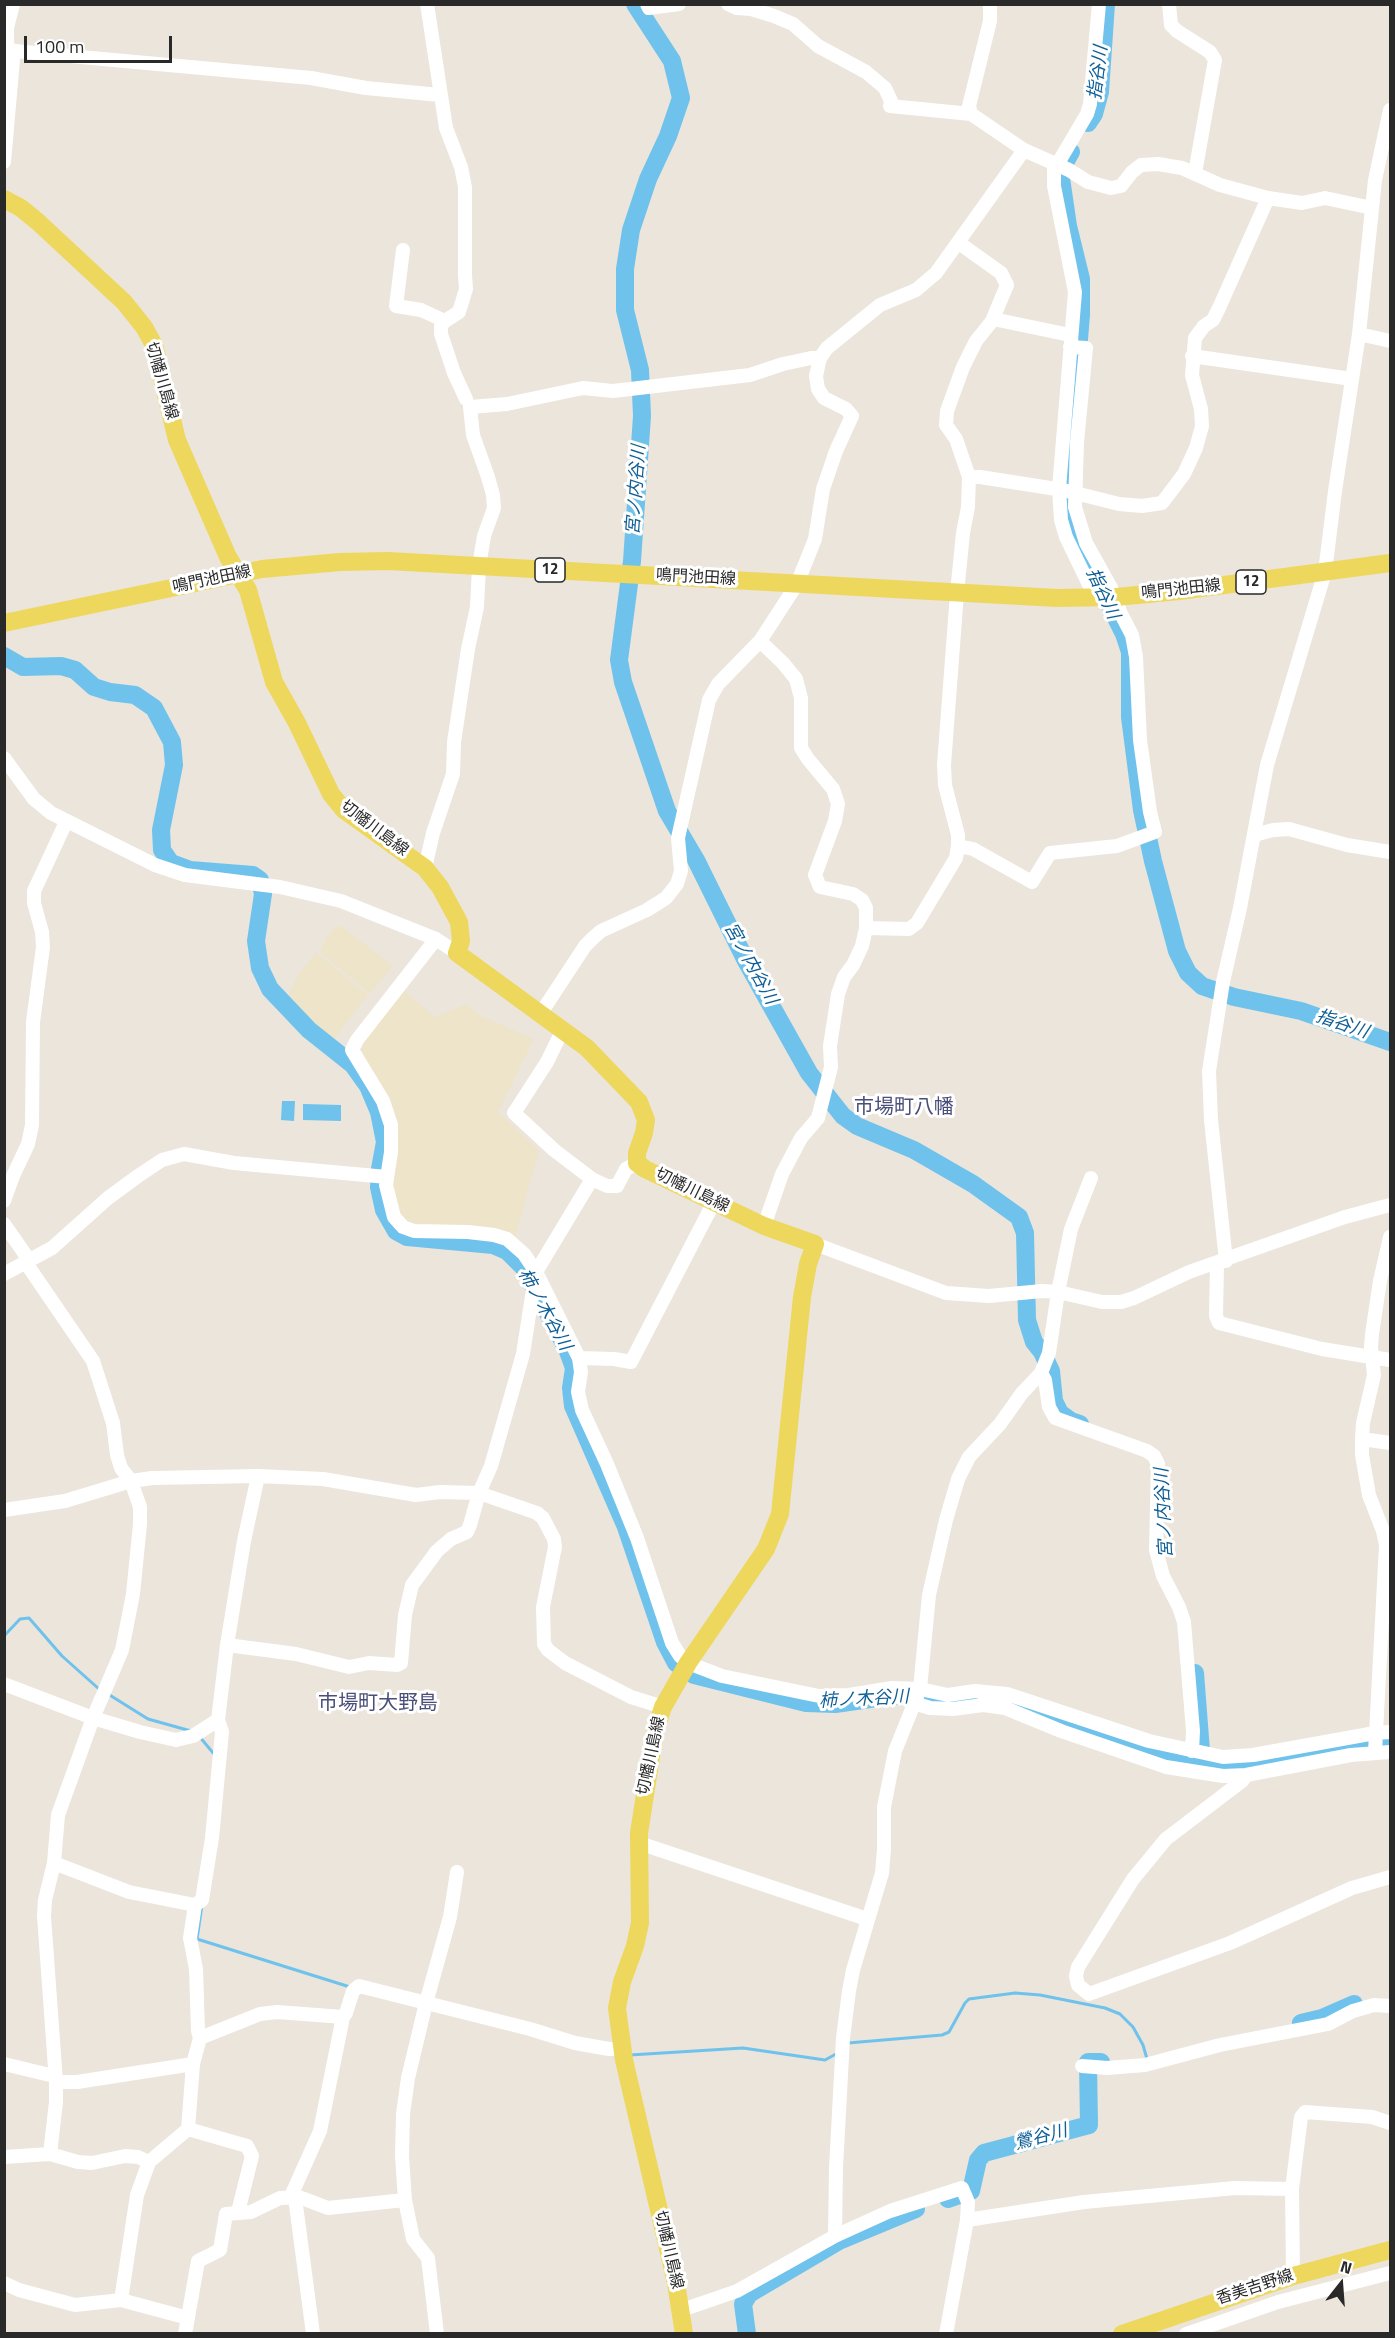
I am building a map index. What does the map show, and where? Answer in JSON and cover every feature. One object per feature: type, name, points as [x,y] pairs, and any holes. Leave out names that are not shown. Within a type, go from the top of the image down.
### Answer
[{"type":"main road","name":"切幡川島線","points":[[4,199],[21,208],[70,250],[124,302],[144,327],[154,345],[177,440],[228,557],[251,599],[274,682],[297,723],[331,794],[344,810],[425,868],[440,887],[459,922],[461,941],[456,953],[563,1029],[604,1063],[639,1102],[646,1120],[637,1153],[637,1163],[764,1226],[815,1244],[808,1264],[802,1297],[784,1490],[778,1520],[760,1559],[685,1667],[663,1707],[655,1731],[642,1803],[639,1843],[640,1923],[616,2008],[622,2052],[682,2310],[684,2334]]},
{"type":"main road","name":"鳴門池田線","points":[[4,624],[262,569],[340,562],[388,561],[1057,598],[1106,597],[1179,591],[1390,563]]},
{"type":"main road","name":"香美吉野線","points":[[1122,2334],[1293,2276],[1390,2250]]},
{"type":"street","points":[[4,162],[13,60],[7,51],[7,28],[13,4]]},
{"type":"street","points":[[427,4],[446,128],[465,187],[466,289],[459,312],[445,321],[441,326],[441,334],[454,373],[466,399]]},
{"type":"street","points":[[646,4],[649,8],[679,4]]},
{"type":"street","points":[[728,4],[737,8],[751,9],[793,24],[818,46],[866,72],[885,88],[891,100],[890,106],[971,114],[1024,150],[1088,182],[1111,188],[1121,186],[1141,165],[1158,164],[1182,168],[1220,185],[1268,198],[1302,203],[1325,198],[1372,208]]},
{"type":"street","points":[[971,114],[969,106],[990,21],[990,4]]},
{"type":"street","points":[[1074,344],[1075,292],[1054,186],[1054,170],[1061,167],[1090,104],[1099,4]]},
{"type":"street","points":[[1169,4],[1171,25],[1177,32],[1210,52],[1215,60],[1195,173]]},
{"type":"street","points":[[7,51],[300,76],[366,88],[440,95]]},
{"type":"street","points":[[1390,119],[1375,180],[1359,334],[1324,572],[1271,746],[1221,994],[1209,1071],[1221,1262],[1216,1316],[1219,1323],[1390,1360]]},
{"type":"street","points":[[540,1013],[585,946],[593,938],[601,931],[647,910],[666,898],[677,884],[681,871],[678,838],[709,700],[718,684],[760,641],[797,584],[815,539],[823,489],[836,451],[852,416],[846,409],[824,398],[818,389],[816,376],[820,358],[827,348],[880,305],[916,290],[936,273],[1024,150]]},
{"type":"street","points":[[969,477],[1068,491],[1119,504],[1142,506],[1162,502],[1184,474],[1196,448],[1202,426],[1201,409],[1192,375],[1195,338],[1204,326],[1213,320],[1268,198]]},
{"type":"street","points":[[866,928],[909,929],[916,923],[956,858],[958,846],[958,835],[945,785],[944,765],[957,592],[968,507],[969,477],[956,439],[946,425],[947,411],[963,367],[976,341],[993,319],[1007,285],[1001,273],[959,243]]},
{"type":"street","points":[[403,250],[396,306],[421,310],[445,321]]},
{"type":"street","points":[[958,846],[973,849],[1032,882],[1050,853],[1117,846],[1155,832],[1140,740],[1136,657],[1132,634],[1120,612],[1106,597],[1066,537],[1061,520],[1077,442],[1086,348],[993,319]]},
{"type":"street","points":[[1359,334],[1390,341]]},
{"type":"street","points":[[1192,356],[1352,379]]},
{"type":"street","points":[[425,868],[433,833],[453,774],[454,742],[468,649],[477,607],[479,566],[484,537],[494,508],[493,495],[472,435],[470,407],[507,404],[583,388],[613,391],[750,375],[783,364],[820,358]]},
{"type":"street","points":[[1068,491],[1106,597]]},
{"type":"street","points":[[760,641],[783,663],[796,680],[801,698],[801,748],[832,789],[838,804],[835,821],[815,875],[820,887],[853,894],[862,900],[866,908],[866,928],[862,946],[844,977],[838,994],[830,1046],[831,1067],[818,1118],[801,1138],[782,1174],[764,1226]]},
{"type":"street","points":[[4,759],[34,799],[51,813],[155,865],[185,875],[259,883],[341,901],[436,939],[456,953]]},
{"type":"street","points":[[4,1201],[28,1143],[32,1125],[33,1022],[43,947],[42,932],[34,903],[34,891],[66,822]]},
{"type":"street","points":[[1254,835],[1289,829],[1347,845],[1390,852]]},
{"type":"street","points":[[436,939],[357,1040],[352,1050],[383,1101],[391,1125],[391,1152],[387,1177],[388,1198],[394,1217],[403,1227],[414,1231],[494,1235],[507,1239],[524,1254],[537,1284],[579,1358],[581,1372],[578,1392],[582,1410],[637,1538],[672,1643],[685,1667],[819,1696],[849,1695],[892,1688],[917,1696],[948,1695],[975,1690],[1007,1694],[1149,1741],[1187,1756],[1223,1776],[1246,1774],[1375,1743],[1390,1732]]},
{"type":"street","points":[[563,1029],[547,1062],[514,1113],[554,1150],[592,1179],[607,1186],[617,1186],[626,1169],[637,1163]]},
{"type":"street","points":[[4,1274],[52,1248],[108,1198],[162,1160],[184,1154],[234,1163],[387,1177]]},
{"type":"street","points":[[836,2236],[836,2168],[843,2038],[853,1970],[882,1873],[884,1807],[895,1751],[917,1696],[929,1595],[958,1479],[969,1457],[1000,1424],[1042,1370],[1049,1353],[1071,1229],[1091,1178]]},
{"type":"street","points":[[227,1645],[296,1654],[349,1667],[369,1663],[397,1665],[401,1663],[405,1615],[412,1585],[437,1551],[451,1539],[467,1532],[479,1493],[491,1466],[523,1354],[537,1284],[592,1179]]},
{"type":"street","points":[[579,1358],[631,1362],[714,1202]]},
{"type":"street","points":[[815,1244],[946,1293],[989,1296],[1058,1292],[1102,1302],[1120,1302],[1134,1298],[1189,1272],[1345,1216],[1390,1205]]},
{"type":"street","points":[[4,1224],[25,1254],[26,1263],[93,1360],[113,1423],[121,1468],[131,1481],[140,1507],[133,1594],[122,1650],[103,1691],[58,1815],[54,1863],[45,1900],[44,1916],[56,2102],[50,2154]]},
{"type":"street","points":[[1375,1743],[1386,1545],[1369,1495],[1362,1455],[1362,1439],[1363,1423],[1374,1375],[1372,1334],[1380,1281],[1390,1237]]},
{"type":"street","points":[[1042,1370],[1049,1407],[1055,1418],[1147,1451],[1154,1456],[1158,1464],[1156,1550],[1163,1576],[1184,1622],[1193,1731],[1187,1756]]},
{"type":"street","points":[[1362,1439],[1390,1443]]},
{"type":"street","points":[[121,2300],[137,2195],[149,2162],[188,2128],[193,2064],[200,2038],[196,1969],[190,1938],[212,1838],[222,1732],[218,1720],[227,1645],[244,1541],[258,1476]]},
{"type":"street","points":[[4,1510],[65,1501],[131,1481],[171,1477],[258,1476],[323,1479],[416,1495],[463,1491],[479,1493],[537,1514],[543,1518],[554,1539],[555,1547],[543,1607],[544,1644],[548,1650],[565,1663],[631,1697],[663,1707]]},
{"type":"street","points":[[4,1684],[93,1718],[176,1740],[196,1734],[218,1720]]},
{"type":"street","points":[[917,1696],[930,1708],[953,1709],[983,1705],[1005,1708],[1061,1731],[1187,1756],[1253,1755],[1375,1743],[1390,1752]]},
{"type":"street","points":[[1246,1774],[1242,1781],[1166,1839],[1132,1879],[1078,1967],[1076,1976],[1078,1985],[1089,1994],[1230,1943],[1352,1888],[1390,1877]]},
{"type":"street","points":[[639,1843],[867,1919]]},
{"type":"street","points":[[54,1863],[129,1892],[199,1903]]},
{"type":"street","points":[[437,2334],[428,2258],[413,2239],[405,2200],[402,2156],[403,2114],[408,2078],[450,1917],[457,1872]]},
{"type":"street","points":[[314,2334],[295,2196],[320,2131],[343,2017],[354,1989],[530,2029],[575,2043],[622,2052]]},
{"type":"street","points":[[1087,2066],[1145,2065],[1220,2045],[1328,2024],[1353,2011],[1374,2005],[1390,2006]]},
{"type":"street","points":[[200,2038],[260,2014],[277,2012],[343,2017]]},
{"type":"street","points":[[4,2064],[55,2079],[77,2082],[193,2064]]},
{"type":"street","points":[[1293,2276],[1292,2189],[1301,2117],[1305,2112],[1372,2117],[1390,2123]]},
{"type":"street","points":[[188,2128],[247,2146],[252,2156],[238,2212]]},
{"type":"street","points":[[4,2157],[50,2154],[78,2162],[92,2163],[125,2156],[138,2157],[149,2162]]},
{"type":"street","points":[[682,2310],[737,2291],[836,2236],[890,2211],[962,2188],[965,2194],[967,2220],[946,2334]]},
{"type":"street","points":[[967,2220],[1108,2200],[1235,2188],[1292,2189]]},
{"type":"street","points":[[186,2334],[198,2261],[220,2250],[226,2214],[251,2212],[280,2198],[295,2196],[328,2208],[405,2200]]},
{"type":"street","points":[[1186,2334],[1278,2302],[1390,2273]]},
{"type":"street","points":[[4,2283],[19,2290],[75,2306],[121,2300],[188,2318]]},
{"type":"shaded area","points":[[337,926],[341,926],[393,966],[370,994],[320,952],[327,936]]},
{"type":"shaded area","points":[[316,952],[368,995],[331,1043],[283,1007],[297,977]]},
{"type":"shaded area","points":[[402,989],[435,1017],[466,1004],[481,1016],[534,1039],[498,1112],[539,1151],[515,1237],[408,1222],[395,1207],[391,1187],[394,1115],[377,1076],[358,1056],[357,1047]]},
{"type":"water","points":[[282,1101],[295,1101],[294,1121],[281,1120]]},
{"type":"water","points":[[303,1104],[341,1105],[341,1121],[303,1120]]},
{"type":"waterway","name":"宮ノ内谷川","points":[[635,4],[672,61],[681,98],[668,136],[648,179],[631,230],[625,269],[625,310],[640,370],[642,416],[632,561],[619,660],[623,682],[667,811],[696,860],[745,959],[809,1073],[843,1116],[857,1126],[914,1150],[973,1184],[1019,1217],[1025,1233],[1027,1320],[1034,1342],[1042,1352],[1051,1371],[1054,1401],[1060,1413],[1080,1424]]},
{"type":"waterway","name":"指谷川","points":[[1088,123],[1094,114],[1100,92],[1106,4]]},
{"type":"waterway","name":"指谷川","points":[[1071,152],[1061,178],[1068,226],[1081,279],[1081,315],[1068,472],[1068,512],[1074,534],[1124,634],[1130,652],[1130,717],[1142,810],[1177,951],[1188,973],[1202,986],[1234,997],[1301,1011],[1390,1042]]},
{"type":"waterway","name":"柿ノ木谷川","points":[[4,656],[23,667],[61,666],[75,670],[94,687],[110,692],[135,695],[154,708],[172,742],[174,765],[161,830],[162,850],[171,863],[190,870],[253,875],[260,880],[263,894],[256,941],[260,968],[270,989],[309,1030],[353,1065],[368,1086],[379,1112],[385,1142],[379,1187],[384,1210],[396,1231],[407,1237],[493,1245],[507,1251],[524,1268],[567,1349],[574,1368],[571,1388],[573,1406],[626,1527],[665,1642],[676,1663],[694,1675],[806,1703],[835,1704],[891,1696],[951,1702],[982,1697],[1006,1700],[1082,1730],[1167,1756],[1233,1768],[1285,1761],[1356,1746],[1390,1744]]},
{"type":"waterway","points":[[4,1636],[20,1619],[29,1618],[62,1656],[99,1689]]},
{"type":"waterway","name":"宮ノ内谷川","points":[[1195,1673],[1202,1764]]},
{"type":"waterway","points":[[108,1694],[148,1719],[191,1731]]},
{"type":"waterway","points":[[199,1736],[214,1754]]},
{"type":"waterway","points":[[202,1905],[197,1939],[350,1987]]},
{"type":"waterway","points":[[848,2043],[942,2035],[949,2032],[969,1999],[1015,1993],[1040,1995],[1105,2008],[1120,2014],[1133,2027],[1143,2045],[1147,2059]]},
{"type":"waterway","name":"鶯谷川","points":[[1301,2023],[1322,2018],[1354,2004]]},
{"type":"waterway","points":[[630,2055],[743,2048],[825,2060],[836,2054]]},
{"type":"waterway","name":"鶯谷川","points":[[948,2199],[971,2191],[978,2160],[984,2153],[1089,2125],[1088,2062],[1101,2062]]},
{"type":"waterway","name":"鶯谷川","points":[[747,2334],[743,2304],[749,2294],[839,2241],[916,2209]]},
{"type":"district","name":"市場町八幡","points":[[904,1108]]},
{"type":"district","name":"市場町大野島","points":[[378,1704]]}]
